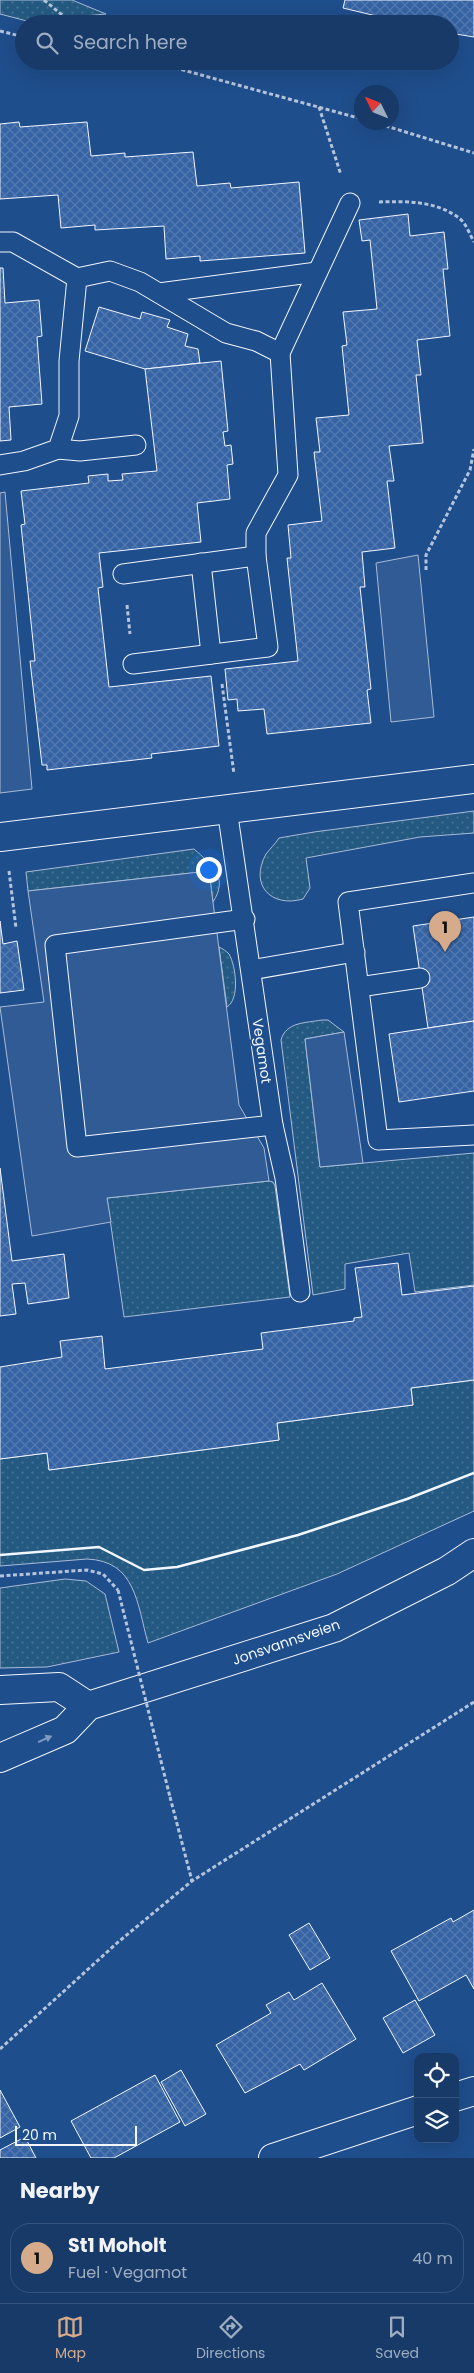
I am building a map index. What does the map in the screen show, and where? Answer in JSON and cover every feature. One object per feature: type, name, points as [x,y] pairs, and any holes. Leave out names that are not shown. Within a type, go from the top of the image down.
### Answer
[{"type":"street","points":[[0,837],[474,778]]},
{"type":"street","name":"Jonsvannsveien","points":[[0,1758],[65,1730],[88,1706],[334,1628],[447,1571],[474,1553]]},
{"type":"street","points":[[0,1690],[59,1687],[88,1706]]},
{"type":"street","points":[[459,2096],[474,2091]]},
{"type":"street","points":[[273,2158],[414,2111]]},
{"type":"lane","points":[[133,664],[268,647],[256,556],[256,533],[288,475],[280,353],[350,203]]},
{"type":"lane","points":[[0,242],[12,242],[77,278],[110,271],[140,282],[226,333],[256,341],[280,353]]},
{"type":"lane","points":[[159,293],[317,272]]},
{"type":"lane","points":[[58,449],[69,416],[69,361],[77,278]]},
{"type":"lane","points":[[0,466],[24,461],[58,449],[80,451],[136,445]]},
{"type":"lane","points":[[123,574],[256,556]]},
{"type":"lane","points":[[201,563],[219,653]]},
{"type":"lane","name":"Vegamot","points":[[228,810],[273,1124],[285,1178],[300,1292]]},
{"type":"lane","points":[[474,883],[348,902],[378,1140],[474,1134]]},
{"type":"lane","points":[[245,919],[55,946],[78,1147],[273,1124]]},
{"type":"lane","points":[[252,970],[355,952]]},
{"type":"lane","points":[[359,987],[420,978]]},
{"type":"path","points":[[44,0],[62,15]]},
{"type":"path","points":[[0,32],[15,35]]},
{"type":"path","points":[[183,70],[354,117]]},
{"type":"path","points":[[319,107],[350,203],[414,202],[439,207],[461,219],[474,242]]},
{"type":"path","points":[[398,130],[474,153]]},
{"type":"path","points":[[426,570],[426,555],[470,470],[474,449]]},
{"type":"path","points":[[123,574],[133,664]]},
{"type":"path","points":[[219,653],[234,777]]},
{"type":"path","points":[[8,865],[16,928]]},
{"type":"path","points":[[0,1576],[87,1570],[102,1574],[118,1590],[192,1881]]},
{"type":"path","points":[[0,2049],[117,1944],[192,1881],[474,1702]]},
{"type":"shaded area","points":[[0,0],[72,0],[106,14],[15,15],[15,18],[0,14]]},
{"type":"shaded area","points":[[5,492],[32,789],[0,793],[0,493]]},
{"type":"shaded area","points":[[418,555],[434,717],[391,722],[376,563]]},
{"type":"shaded area","points":[[474,811],[474,833],[420,837],[306,858],[310,888],[303,899],[281,900],[273,897],[262,884],[260,875],[261,865],[266,854],[279,838]]},
{"type":"shaded area","points":[[194,849],[212,866],[219,878],[218,893],[213,902],[209,871],[28,891],[26,872]]},
{"type":"shaded area","points":[[209,871],[239,1105],[264,1148],[269,1181],[107,1198],[111,1222],[32,1236],[0,1007],[44,1002],[28,891]]},
{"type":"shaded area","points":[[219,947],[229,954],[235,974],[234,997],[227,1007]]},
{"type":"shaded area","points":[[328,1020],[344,1032],[305,1039],[320,1167],[474,1153],[474,1285],[415,1292],[409,1253],[345,1264],[345,1289],[313,1295],[281,1040],[287,1030],[297,1024]]},
{"type":"shaded area","points":[[344,1032],[363,1163],[320,1167],[305,1039]]},
{"type":"shaded area","points":[[273,1182],[275,1186],[290,1297],[124,1317],[107,1198]]},
{"type":"shaded area","points":[[474,1380],[474,1511],[337,1574],[148,1643],[132,1587],[116,1567],[87,1559],[0,1566],[0,1459],[47,1453],[49,1470],[279,1440],[277,1423],[413,1405],[411,1388]]},
{"type":"shaded area","points":[[65,1579],[86,1581],[105,1594],[119,1652],[47,1667],[0,1668],[0,1588]]},
{"type":"building","points":[[345,0],[474,0],[474,37],[459,34],[459,15],[372,15],[343,8]]},
{"type":"building","points":[[19,122],[20,127],[87,122],[91,156],[125,153],[125,157],[193,152],[197,186],[230,183],[231,188],[299,182],[305,253],[200,261],[200,256],[166,259],[164,226],[95,230],[95,225],[61,228],[58,195],[0,199],[0,124]]},
{"type":"building","points":[[408,214],[410,236],[444,232],[448,269],[443,269],[450,336],[417,340],[421,375],[416,375],[423,443],[389,446],[394,481],[387,481],[395,548],[362,552],[365,587],[360,587],[371,689],[367,690],[371,723],[267,734],[264,709],[238,711],[237,699],[228,700],[225,669],[298,661],[287,558],[291,558],[288,525],[322,521],[314,452],[320,452],[316,418],[349,415],[342,346],[347,345],[343,312],[377,309],[370,240],[362,241],[359,220]]},
{"type":"building","points":[[0,268],[3,268],[5,303],[39,300],[42,336],[37,337],[42,404],[9,407],[11,440],[0,441]]},
{"type":"building","points":[[99,307],[140,319],[142,312],[170,320],[167,327],[188,334],[185,346],[198,349],[200,363],[145,369],[85,351]]},
{"type":"building","points":[[221,361],[228,431],[223,432],[225,446],[231,445],[233,464],[227,465],[230,499],[197,503],[201,542],[99,553],[103,587],[98,588],[109,687],[211,676],[219,746],[151,754],[152,758],[47,770],[47,765],[42,765],[30,661],[35,661],[21,525],[25,524],[21,491],[89,483],[88,476],[108,474],[108,481],[123,480],[122,474],[157,471],[145,369]]},
{"type":"building","points":[[474,917],[474,1021],[428,1028],[413,926]]},
{"type":"building","points":[[0,921],[3,944],[17,941],[24,990],[0,993]]},
{"type":"building","points":[[474,1021],[474,1091],[399,1102],[389,1034]]},
{"type":"building","points":[[0,1168],[12,1261],[64,1254],[69,1298],[28,1304],[25,1283],[12,1284],[16,1314],[0,1316]]},
{"type":"building","points":[[398,1263],[402,1295],[474,1286],[474,1380],[411,1388],[413,1405],[277,1423],[279,1440],[49,1470],[47,1453],[0,1459],[0,1367],[62,1357],[60,1341],[102,1336],[105,1369],[263,1349],[261,1333],[354,1321],[354,1318],[362,1317],[355,1268]]},
{"type":"building","points":[[474,1910],[474,1989],[466,1975],[419,2001],[391,1951],[451,1918],[453,1922]]},
{"type":"building","points":[[309,1923],[330,1958],[310,1970],[289,1935]]},
{"type":"building","points":[[322,1983],[356,2039],[304,2070],[300,2064],[245,2093],[216,2045],[271,2013],[266,2005],[289,1992],[294,2000]]},
{"type":"building","points":[[415,2000],[435,2035],[403,2053],[383,2018]]},
{"type":"building","points":[[181,2070],[206,2114],[185,2126],[161,2082]]},
{"type":"building","points":[[155,2075],[180,2122],[114,2158],[91,2158],[71,2121]]},
{"type":"building","points":[[0,2090],[20,2127],[0,2138]]},
{"type":"building","points":[[25,2137],[36,2158],[0,2158],[0,2150]]},
{"type":"wall","points":[[0,1555],[99,1547],[144,1570],[177,1567],[298,1535],[407,1499],[474,1473]]},
{"type":"place","name":"St1 Moholt","points":[[445,952]]}]
